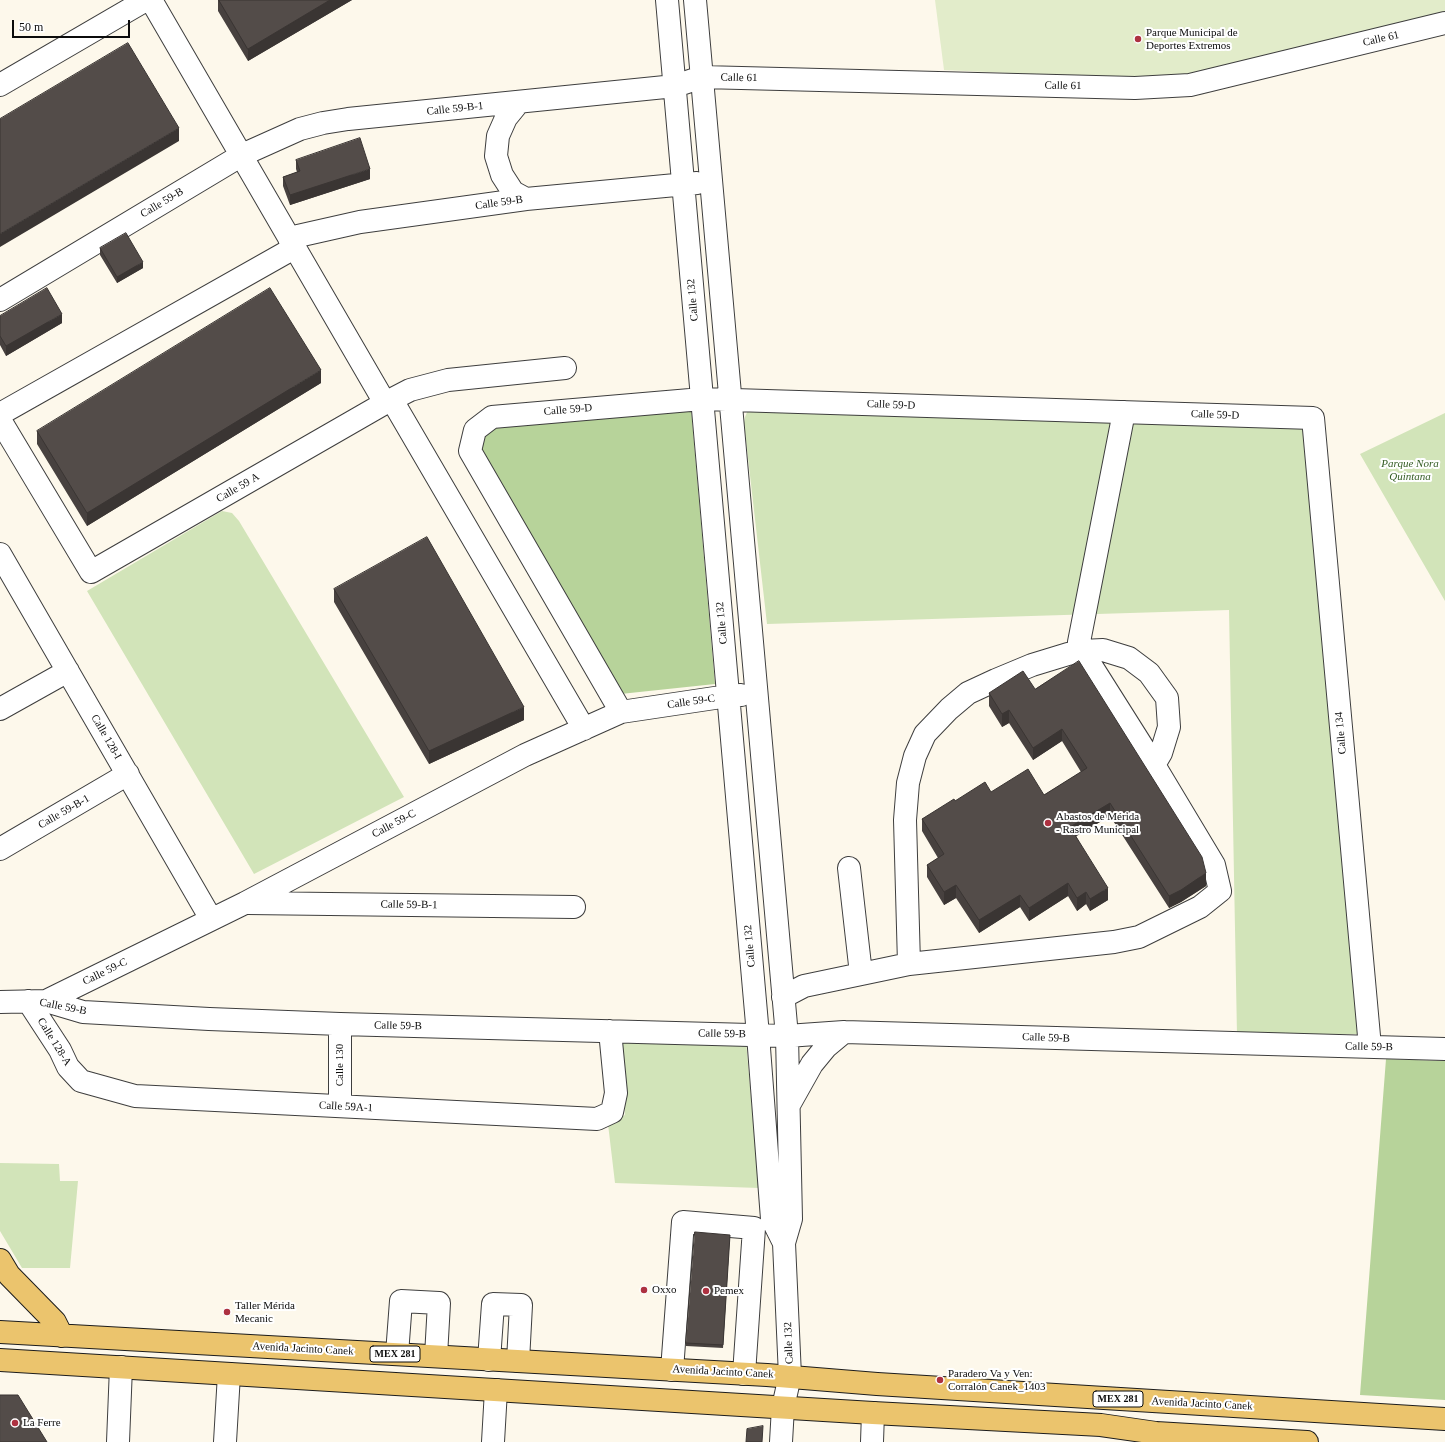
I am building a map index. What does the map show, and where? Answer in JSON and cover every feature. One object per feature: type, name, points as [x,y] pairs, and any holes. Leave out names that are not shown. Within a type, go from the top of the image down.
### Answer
[{"type":"main road","points":[[0,1260],[9,1275],[55,1322],[62,1336]]},
{"type":"main road","name":"Avenida Jacinto Canek","points":[[0,1332],[790,1376],[874,1384],[1445,1419]]},
{"type":"main road","points":[[0,1360],[873,1413],[1101,1425],[1156,1433],[1307,1442]]},
{"type":"main road","points":[[643,1399],[644,1368]]},
{"type":"main road","points":[[873,1413],[874,1384]]},
{"type":"street","points":[[0,85],[146,0]]},
{"type":"street","points":[[151,0],[242,155],[291,243],[584,729]]},
{"type":"street","name":"Calle 132","points":[[667,0],[758,1035],[772,1219],[784,1243]]},
{"type":"street","name":"Calle 132","points":[[695,0],[787,1036],[791,1219],[784,1243],[790,1376],[783,1407],[781,1442]]},
{"type":"street","name":"Calle 61","points":[[675,86],[702,77],[1135,88],[1190,85],[1445,24]]},
{"type":"street","name":"Calle 59-B-1","points":[[242,155],[300,129],[348,119],[675,86]]},
{"type":"street","points":[[519,102],[506,118],[498,136],[496,156],[502,175],[513,192],[526,199]]},
{"type":"street","name":"Calle 59-B","points":[[0,300],[242,155]]},
{"type":"street","name":"Calle 59-B","points":[[0,414],[291,243],[360,222],[526,199],[712,182]]},
{"type":"street","name":"Calle 59 A","points":[[0,420],[91,572],[410,390],[448,380],[565,368]]},
{"type":"street","name":"Calle 59-D","points":[[621,712],[470,451],[475,430],[492,417],[702,399],[1313,418]]},
{"type":"street","points":[[783,997],[804,986],[909,964],[1120,941],[1139,937],[1200,907],[1220,891],[1214,865],[1154,765],[1082,651],[1079,642],[1124,412]]},
{"type":"street","name":"Calle 134","points":[[1313,418],[1370,1047]]},
{"type":"street","name":"Calle 128-I","points":[[3,566],[68,671],[211,919]]},
{"type":"street","points":[[909,964],[905,820],[908,783],[915,756],[925,734],[949,709],[968,693],[996,680],[1068,654],[1082,651],[1103,650],[1129,658],[1149,673],[1167,698],[1169,727],[1162,753],[1154,765]]},
{"type":"street","points":[[0,709],[68,671]]},
{"type":"street","name":"Calle 59-C","points":[[37,1001],[245,903],[525,755],[621,712],[728,696],[757,694]]},
{"type":"street","name":"Calle 59-B-1","points":[[0,849],[128,774]]},
{"type":"street","points":[[849,868],[861,974]]},
{"type":"street","name":"Calle 59-B-1","points":[[245,903],[574,907]]},
{"type":"street","name":"Calle 59-B","points":[[0,1002],[37,1001],[83,1012],[340,1024],[787,1036],[844,1032],[1445,1049]]},
{"type":"street","name":"Calle 128-A","points":[[37,1001],[68,1067],[81,1081]]},
{"type":"street","name":"Calle 130","points":[[340,1024],[340,1106]]},
{"type":"street","name":"Calle 59A-1","points":[[81,1081],[135,1096],[597,1119],[612,1112],[616,1093],[610,1031]]},
{"type":"street","points":[[788,1106],[812,1064],[826,1047],[844,1032]]},
{"type":"street","points":[[672,1370],[683,1222],[754,1228],[744,1374]]},
{"type":"street","points":[[752,1270],[786,1270]]},
{"type":"street","points":[[397,1354],[400,1301],[439,1303],[436,1356]]},
{"type":"street","points":[[489,1360],[493,1304],[507,1304],[521,1305],[518,1361]]},
{"type":"street","points":[[118,1442],[121,1367]]},
{"type":"street","points":[[225,1442],[229,1374]]},
{"type":"street","points":[[493,1442],[496,1390]]},
{"type":"street","points":[[872,1442],[873,1413]]},
{"type":"green space","name":"Parque Municipal de Deportes Extremos","points":[[935,0],[1445,0],[1445,14],[1198,72],[1164,78],[1143,79],[944,70]]},
{"type":"green space","points":[[691,408],[715,684],[611,695],[470,451],[492,417]]},
{"type":"green space","points":[[748,410],[1313,418],[1368,1034],[1237,1035],[1229,610],[767,624],[744,423]]},
{"type":"green space","name":"Parque Nora Quintana","points":[[1445,413],[1445,601],[1360,454]]},
{"type":"green space","points":[[222,511],[232,513],[239,521],[404,797],[254,874],[87,591]]},
{"type":"green space","points":[[618,1036],[746,1041],[759,1188],[615,1183],[608,1124],[625,1115]]},
{"type":"green space","points":[[1386,1059],[1445,1061],[1445,1400],[1360,1395]]},
{"type":"green space","points":[[0,1163],[59,1164],[60,1181],[78,1181],[70,1268],[22,1268],[0,1231]]},
{"type":"building","points":[[219,0],[330,0],[248,49]]},
{"type":"building","points":[[128,43],[179,128],[0,234],[0,119]]},
{"type":"building","points":[[360,138],[370,169],[290,195],[283,177],[300,171],[296,160]]},
{"type":"building","points":[[126,233],[143,262],[117,277],[100,248]]},
{"type":"building","points":[[47,288],[62,314],[6,346],[0,336],[0,316]]},
{"type":"building","points":[[270,288],[321,370],[87,513],[37,431]]},
{"type":"building","points":[[427,537],[524,707],[429,751],[334,589]]},
{"type":"building","points":[[1079,661],[1202,857],[1206,873],[1181,890],[1169,896],[1110,803],[1070,827],[1108,888],[1090,899],[1086,892],[1077,898],[1068,883],[1029,908],[1020,895],[979,920],[956,885],[944,892],[927,865],[944,854],[922,819],[985,782],[991,792],[1028,769],[1044,795],[1087,768],[1062,729],[1033,748],[1009,710],[1002,714],[989,693],[1023,671],[1035,689]]},
{"type":"building","name":"Pemex","points":[[695,1232],[730,1235],[723,1345],[686,1343]]},
{"type":"building","name":"La Ferre","points":[[0,1395],[18,1395],[47,1442],[0,1442]]},
{"type":"building","points":[[763,1426],[762,1442],[746,1442],[747,1429]]},
{"type":"place","name":"Parque Municipal de Deportes Extremos","points":[[1138,39]]},
{"type":"place","name":"Abastos de Mérida - Rastro Municipal","points":[[1048,823]]},
{"type":"place","name":"Oxxo","points":[[644,1290]]},
{"type":"place","name":"Pemex","points":[[706,1291]]},
{"type":"place","name":"Taller Mérida Mecanic","points":[[227,1312]]},
{"type":"place","name":"Paradero Va y Ven: Corralón Canek_1403","points":[[940,1380]]},
{"type":"place","name":"La Ferre","points":[[15,1423]]}]
